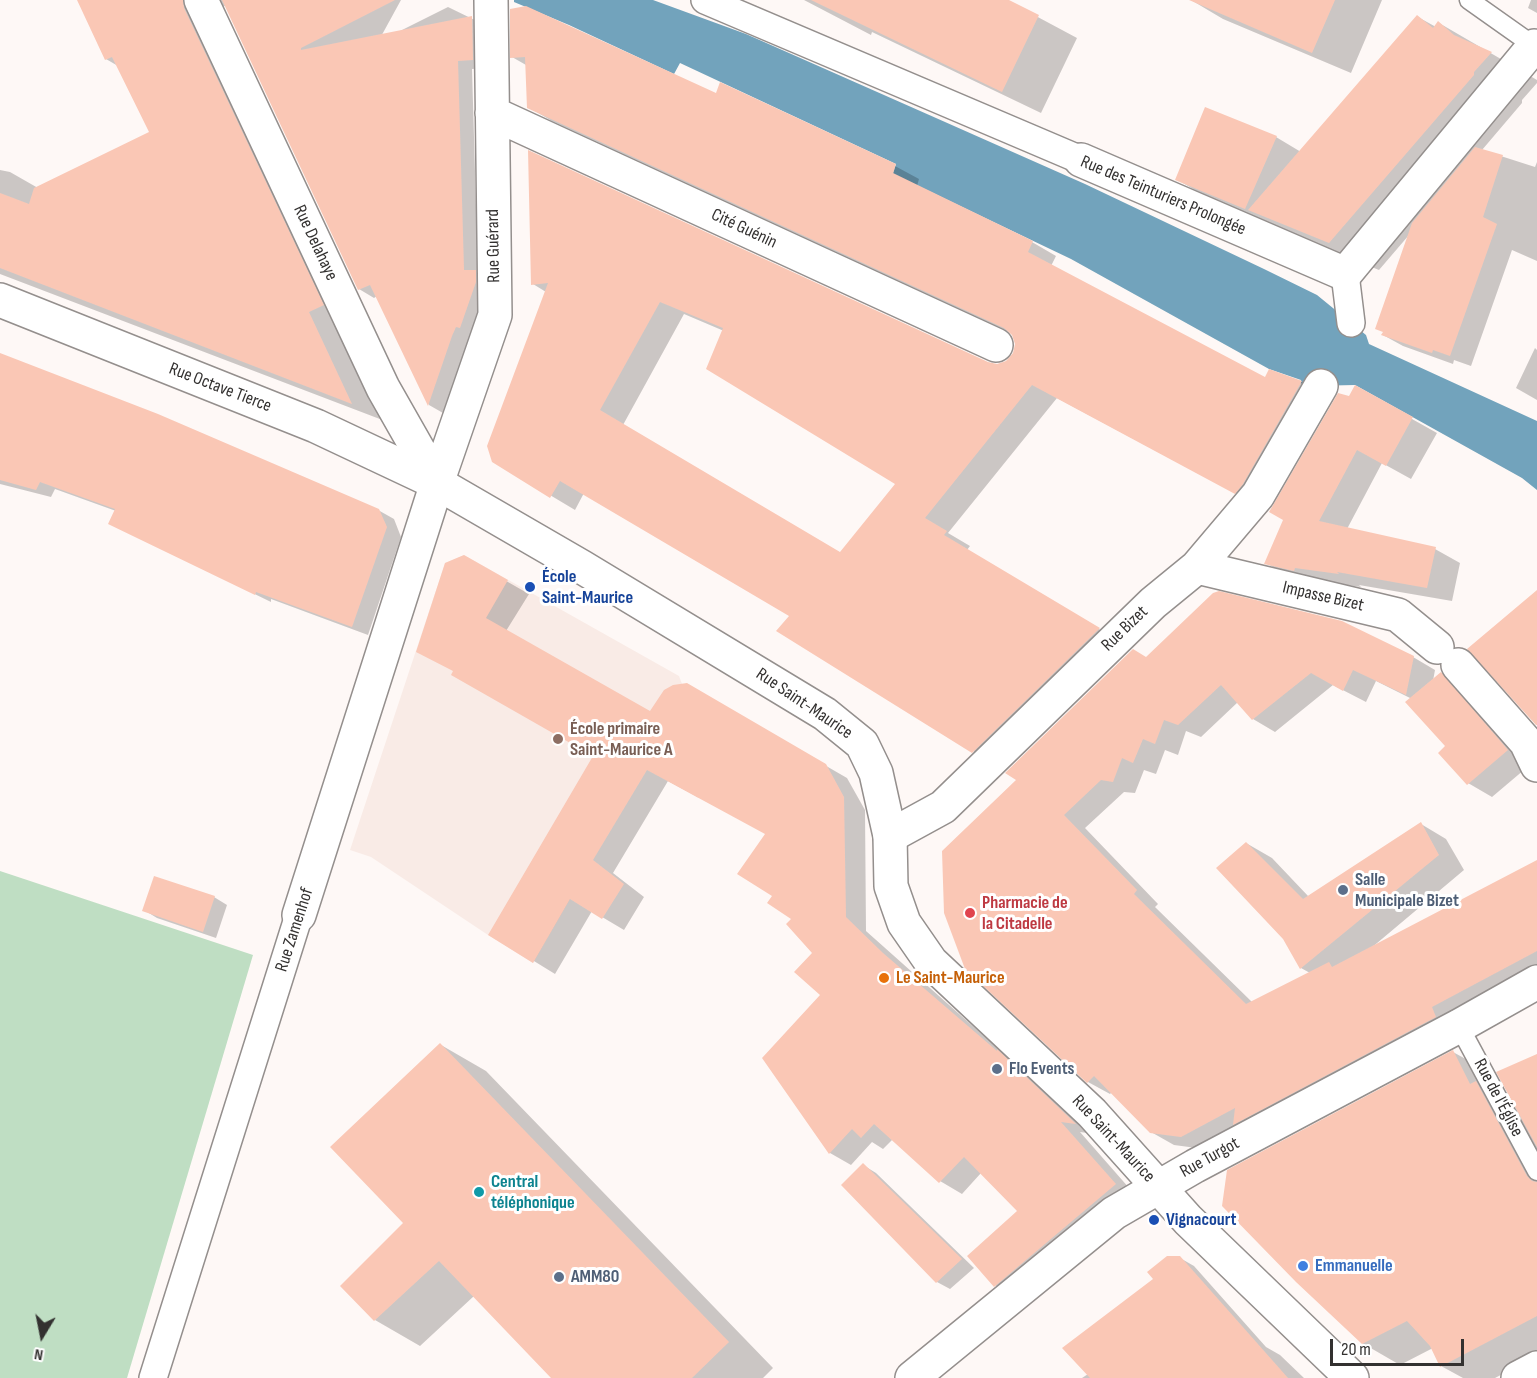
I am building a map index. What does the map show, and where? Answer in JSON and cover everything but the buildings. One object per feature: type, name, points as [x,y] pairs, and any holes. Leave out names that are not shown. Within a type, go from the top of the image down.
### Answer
[{"type":"street","name":"Rue Delahaye","points":[[201,0],[383,388],[437,483]]},
{"type":"street","name":"Rue Guérard","points":[[437,483],[495,315],[491,0]]},
{"type":"street","name":"Rue des Teinturiers Prolongée","points":[[705,0],[1345,274]]},
{"type":"street","points":[[1351,323],[1345,274],[1536,46]]},
{"type":"street","name":"Cité Guénin","points":[[492,113],[996,345]]},
{"type":"street","name":"Rue Octave Tierce","points":[[0,300],[308,423],[437,483]]},
{"type":"street","name":"Rue Bizet","points":[[890,836],[943,807],[1153,603],[1197,567],[1258,495],[1321,386]]},
{"type":"street","name":"Rue Saint-Maurice","points":[[437,483],[582,567],[825,714],[862,744],[876,773],[890,836],[891,886],[904,924],[931,962],[1092,1113],[1188,1220],[1352,1378]]},
{"type":"street","name":"Rue Zamenhof","points":[[153,1378],[437,483]]},
{"type":"street","name":"Impasse Bizet","points":[[1197,567],[1398,615],[1448,656],[1526,742],[1537,765]]},
{"type":"street","name":"Rue Turgot","points":[[912,1378],[1114,1214],[1158,1187],[1537,982]]},
{"type":"street","points":[[1518,1378],[1537,1368]]},
{"type":"lane","points":[[1469,0],[1536,46]]},
{"type":"lane","name":"Rue de l'Église","points":[[1459,1026],[1537,1171]]},
{"type":"shaded area","name":"École primaire Saint-Maurice A","points":[[464,555],[679,676],[682,684],[742,716],[698,798],[646,768],[533,963],[371,857],[350,850],[445,563]]},
{"type":"green space","points":[[0,871],[253,955],[127,1378],[0,1378]]},
{"type":"water","points":[[514,0],[653,0],[746,34],[1085,184],[1264,269],[1317,295],[1366,335],[1369,344],[1537,421],[1537,490],[1522,478],[1355,385],[1310,386],[1300,383],[1301,380],[1269,369],[1071,259],[893,174],[896,164],[680,63],[674,74],[514,2]]},
{"type":"place","name":"École Saint-Maurice","points":[[530,587]]},
{"type":"place","name":"École primaire Saint-Maurice A","points":[[558,739]]},
{"type":"place","name":"Salle Municipale Bizet","points":[[1343,890]]},
{"type":"place","name":"Pharmacie de la Citadelle","points":[[970,913]]},
{"type":"place","name":"Le Saint-Maurice","points":[[884,978]]},
{"type":"place","name":"Flo Events","points":[[997,1069]]},
{"type":"place","name":"Central téléphonique","points":[[479,1192]]},
{"type":"place","name":"Vignacourt","points":[[1154,1220]]},
{"type":"place","name":"Emmanuelle","points":[[1303,1266]]},
{"type":"place","name":"AMM80","points":[[559,1277]]}]
